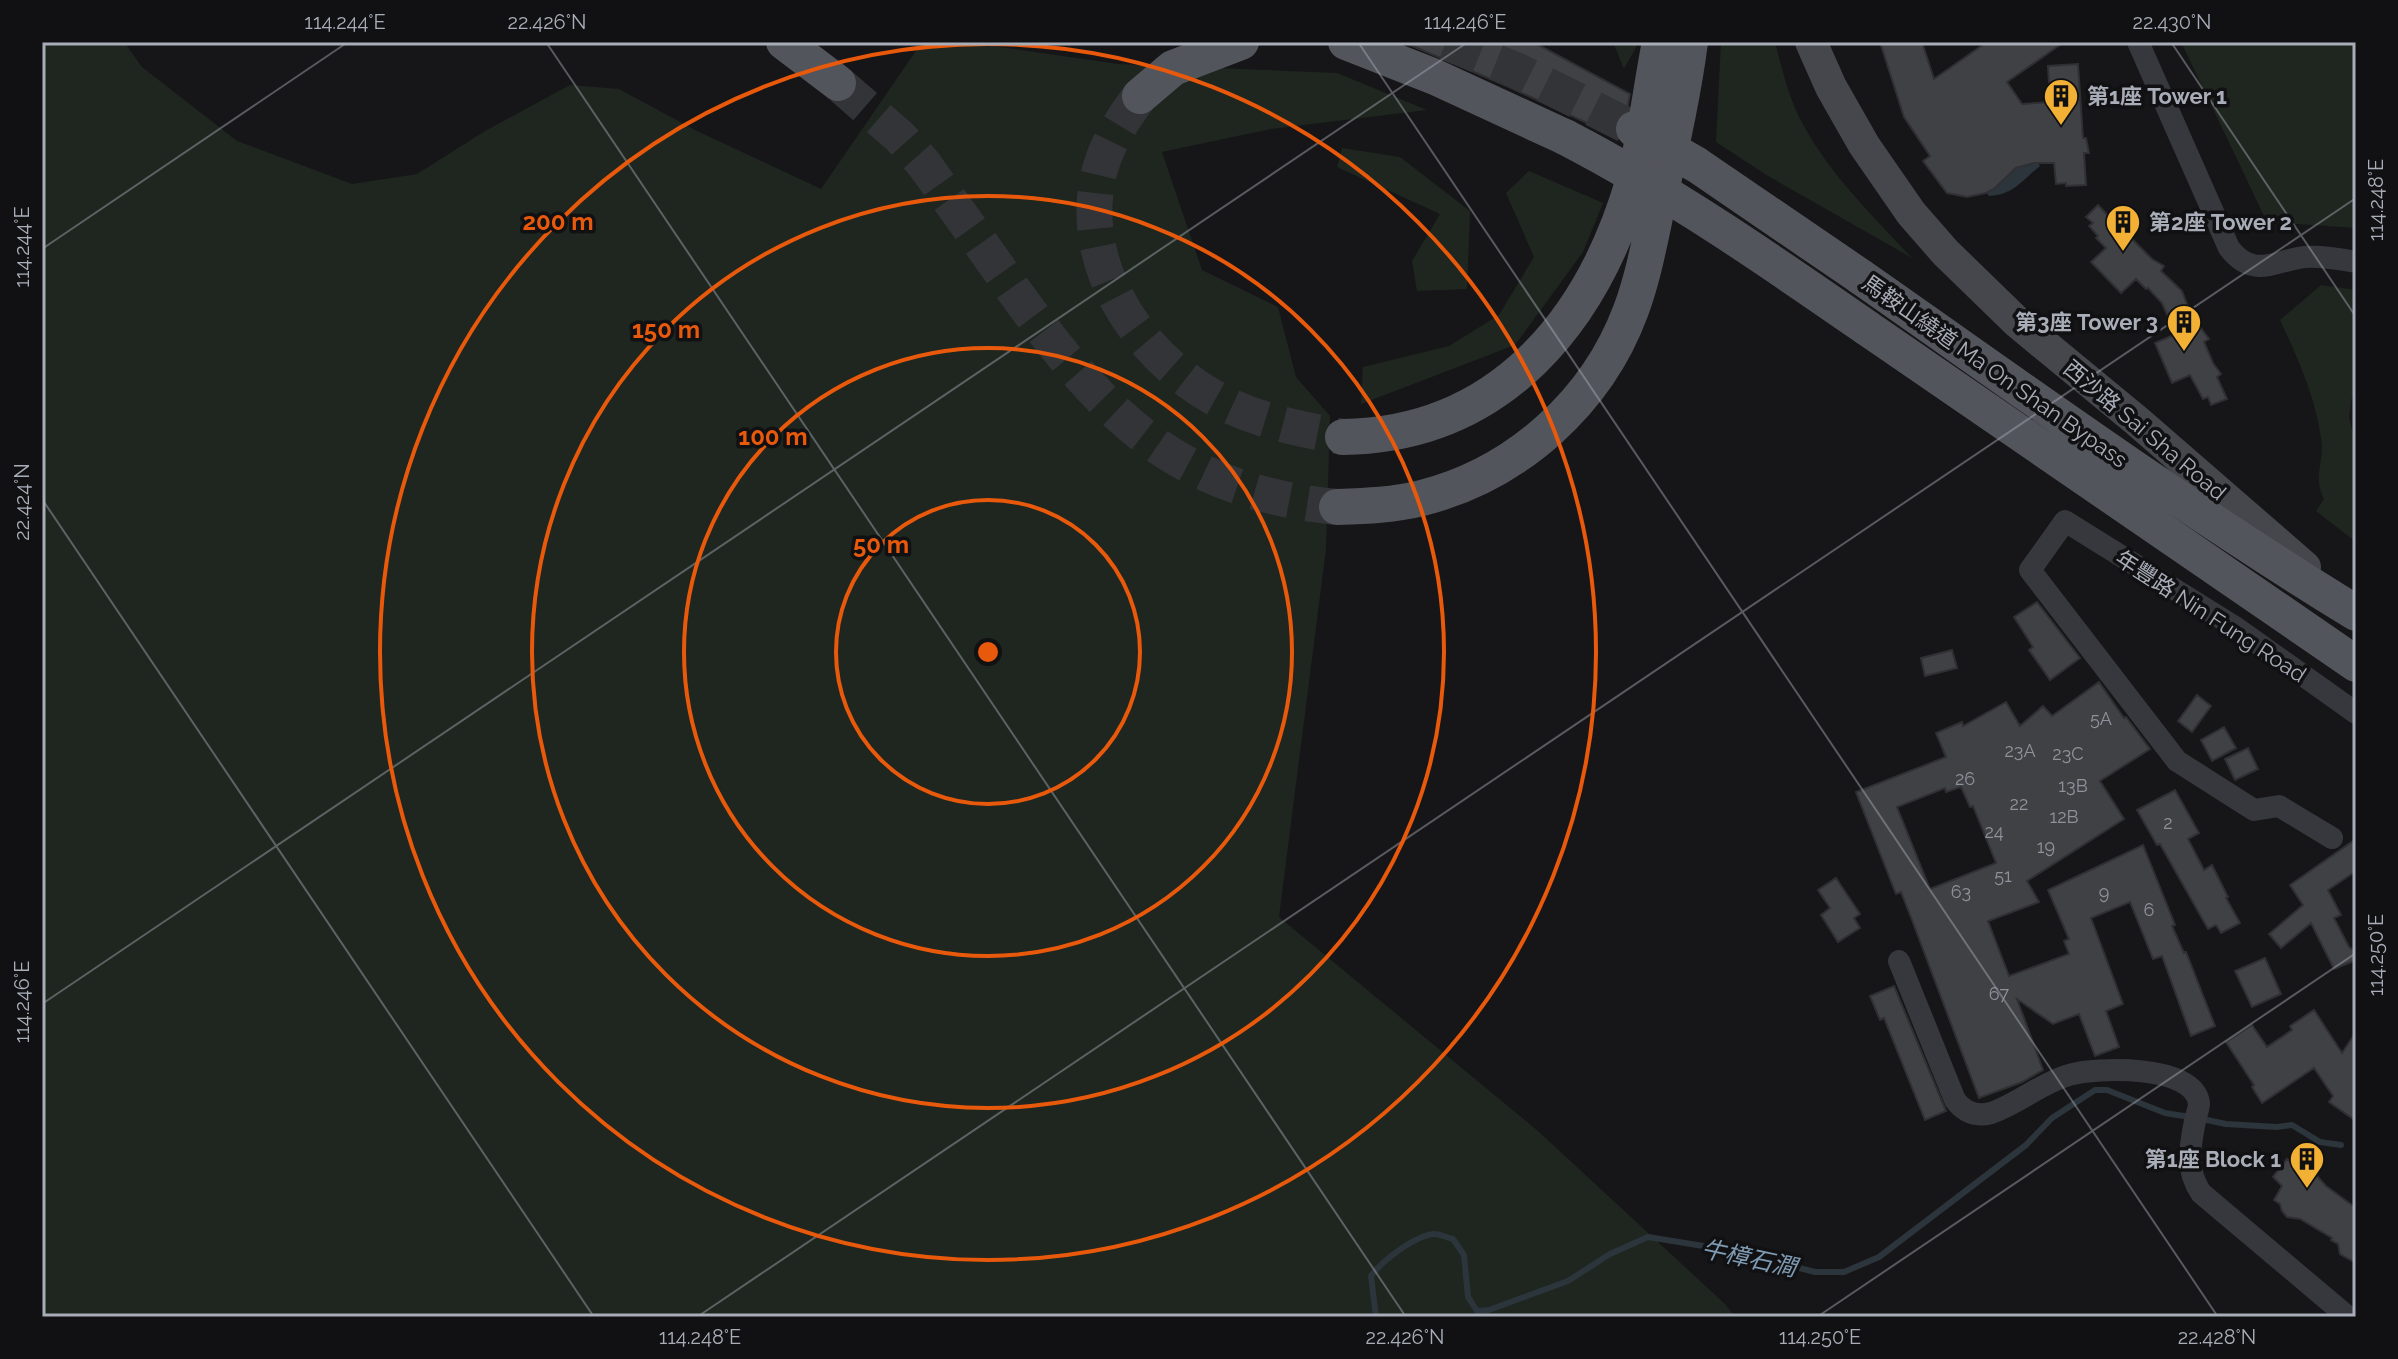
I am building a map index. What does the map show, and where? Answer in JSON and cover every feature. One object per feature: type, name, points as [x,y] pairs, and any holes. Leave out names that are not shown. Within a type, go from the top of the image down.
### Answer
[{"type":"main road","points":[[784,42],[838,83]]},
{"type":"main road","points":[[1140,96],[1173,68],[1241,42]]},
{"type":"main road","name":"馬鞍山繞道 Ma On Shan Bypass","points":[[1346,42],[1435,77],[1615,163],[1745,243],[2356,664]]},
{"type":"main road","points":[[1343,437],[1401,432],[1448,416],[1511,380],[1548,345],[1567,321],[1594,276],[1622,216],[1635,176],[1660,42]]},
{"type":"main road","points":[[1337,507],[1404,502],[1468,482],[1534,443],[1586,391],[1616,345],[1637,291],[1679,112],[1690,42]]},
{"type":"main road","name":"西沙路 Sai Sha Road","points":[[1811,42],[1831,87],[1872,157],[1911,213],[1945,252],[2018,323],[2137,421],[2356,612]]},
{"type":"main road","name":"馬鞍山繞道 Ma On Shan Bypass","points":[[1634,129],[1697,165],[2113,454],[2356,612]]},
{"type":"street","points":[[2138,42],[2229,248],[2239,259],[2258,266],[2306,257],[2356,262]]},
{"type":"street","name":"年豐路 Nin Fung Road","points":[[2332,838],[2279,806],[2254,810],[2177,761],[2030,570],[2065,521],[2235,627],[2356,713]]},
{"type":"street","points":[[1899,961],[1955,1100],[1969,1112],[1981,1116],[1991,1113],[2067,1075],[2093,1070],[2144,1072],[2186,1083],[2199,1102],[2189,1168],[2197,1187],[2348,1317]]},
{"type":"shaded area","points":[[42,42],[124,42],[142,67],[237,141],[352,184],[417,174],[485,131],[570,85],[619,89],[695,130],[821,189],[922,42],[966,42],[1118,64],[1337,73],[1427,110],[1271,129],[1162,152],[1202,270],[1278,307],[1296,377],[1330,416],[1326,549],[1279,917],[1538,1131],[1726,1305],[1735,1317],[42,1317]]},
{"type":"shaded area","points":[[1613,42],[1639,42],[1624,69]]},
{"type":"shaded area","points":[[1721,42],[1775,42],[1786,84],[1814,143],[1853,194],[1912,258],[1768,176],[1716,142]]},
{"type":"shaded area","points":[[2181,42],[2356,42],[2356,228],[2267,222]]},
{"type":"shaded area","points":[[2021,136],[2040,166],[2012,190],[1989,196],[1972,171]]},
{"type":"shaded area","points":[[1342,148],[1400,157],[1470,211],[1467,289],[1417,291],[1412,261],[1440,214],[1337,167]]},
{"type":"shaded area","points":[[1529,171],[1603,203],[1583,252],[1515,345],[1361,404],[1363,367],[1449,346],[1499,315],[1534,257],[1506,193]]},
{"type":"shaded area","points":[[2321,285],[2356,290],[2356,387],[2349,418],[2356,444],[2356,542],[2316,511],[2324,499],[2319,483],[2322,447],[2318,422],[2305,378],[2280,320]]},
{"type":"building","points":[[1403,42],[1533,42],[1630,94],[1627,110],[1615,119],[1615,136]]},
{"type":"building","points":[[1880,42],[1922,42],[1934,79],[1987,42],[2064,42],[2007,82],[2022,104],[2050,102],[2048,66],[2078,64],[2083,138],[2086,138],[2089,153],[2084,153],[2086,185],[2056,184],[2054,163],[2034,163],[2016,168],[1986,193],[1967,197],[1947,193],[1923,161],[1930,156],[1904,117]]},
{"type":"building","points":[[2098,205],[2115,223],[2128,230],[2126,233],[2152,259],[2164,266],[2161,271],[2182,291],[2191,315],[2209,339],[2204,342],[2221,374],[2217,377],[2227,399],[2211,405],[2208,397],[2203,399],[2190,375],[2172,383],[2155,343],[2176,334],[2167,322],[2170,321],[2162,303],[2136,279],[2121,293],[2091,262],[2106,248],[2096,238],[2098,236],[2089,226],[2093,223],[2086,217]]},
{"type":"building","points":[[2037,602],[2080,658],[2050,680],[2029,650],[2033,647],[2014,617]]},
{"type":"building","points":[[1952,650],[1957,668],[1925,676],[1921,658]]},
{"type":"building","points":[[2099,682],[2150,749],[2100,781],[2124,819],[2027,881],[2039,902],[1988,921],[2009,976],[2069,954],[2064,941],[2069,939],[2048,890],[2143,845],[2175,925],[2172,926],[2186,952],[2215,1026],[2191,1036],[2162,956],[2153,959],[2130,902],[2091,918],[2123,1004],[2106,1011],[2119,1047],[2095,1056],[2079,1014],[2053,1024],[2017,999],[2043,1070],[2022,1082],[1979,1098],[1901,892],[1896,894],[1856,792],[1946,757],[1936,733],[1962,722],[1963,726],[2006,702],[2020,726],[2043,706],[2052,716]],"holes":[[[1961,787],[1970,807],[1973,806],[1996,863],[1930,889],[1897,807],[1945,788],[1946,792]]]},
{"type":"building","points":[[2197,695],[2211,706],[2192,732],[2178,721]]},
{"type":"building","points":[[2224,727],[2236,748],[2212,761],[2201,740]]},
{"type":"building","points":[[2248,748],[2258,769],[2235,780],[2225,759]]},
{"type":"building","points":[[2175,790],[2199,833],[2188,839],[2204,870],[2212,865],[2240,923],[2221,933],[2216,925],[2208,929],[2137,810]]},
{"type":"building","points":[[2356,839],[2356,871],[2328,890],[2341,915],[2334,918],[2349,947],[2356,952],[2356,960],[2334,969],[2311,923],[2281,948],[2269,934],[2303,905],[2290,885]]},
{"type":"building","points":[[1836,878],[1860,914],[1854,918],[1860,928],[1838,942],[1821,915],[1830,908],[1818,890]]},
{"type":"building","points":[[2265,958],[2281,994],[2252,1007],[2235,971]]},
{"type":"building","points":[[1894,986],[1946,1111],[1925,1120],[1884,1018],[1880,1020],[1870,996]]},
{"type":"building","points":[[2314,1010],[2342,1053],[2356,1032],[2356,1121],[2329,1102],[2333,1096],[2314,1068],[2262,1103],[2226,1042],[2252,1025],[2267,1047]]},
{"type":"building","name":"第1座 Block 1","points":[[2287,1159],[2298,1167],[2308,1166],[2326,1186],[2356,1208],[2356,1263],[2340,1254],[2338,1244],[2332,1238],[2300,1219],[2287,1217],[2274,1200],[2282,1186],[2273,1177]]},
{"type":"waterway","name":"牛樟石澗","points":[[1376,1317],[1371,1276],[1399,1250],[1417,1239],[1434,1234],[1453,1239],[1464,1255],[1468,1297],[1477,1311],[1489,1310],[1568,1281],[1610,1254],[1648,1237],[1728,1250],[1815,1272],[1844,1272],[1879,1257],[2026,1145],[2052,1118],[2095,1090],[2107,1090],[2165,1113],[2190,1117]]},
{"type":"waterway","name":"牛樟石澗","points":[[2202,1119],[2226,1124],[2292,1125],[2320,1142],[2341,1145]]},
{"type":"tunnel","points":[[1446,42],[1518,71],[1634,129]]},
{"type":"tunnel","points":[[838,83],[900,137],[924,164],[1045,333],[1112,408],[1148,439],[1187,464],[1230,484],[1280,498],[1337,507]]},
{"type":"tunnel","points":[[1140,96],[1119,126],[1103,159],[1097,182],[1095,217],[1099,252],[1110,285],[1127,316],[1148,344],[1174,369],[1232,407],[1301,429],[1343,437]]},
{"type":"place","name":"第1座 Tower 1","points":[[2061,127]]},
{"type":"place","name":"第2座 Tower 2","points":[[2123,253]]},
{"type":"place","name":"第3座 Tower 3","points":[[2184,353]]},
{"type":"place","name":"第1座 Block 1","points":[[2307,1190]]}]
